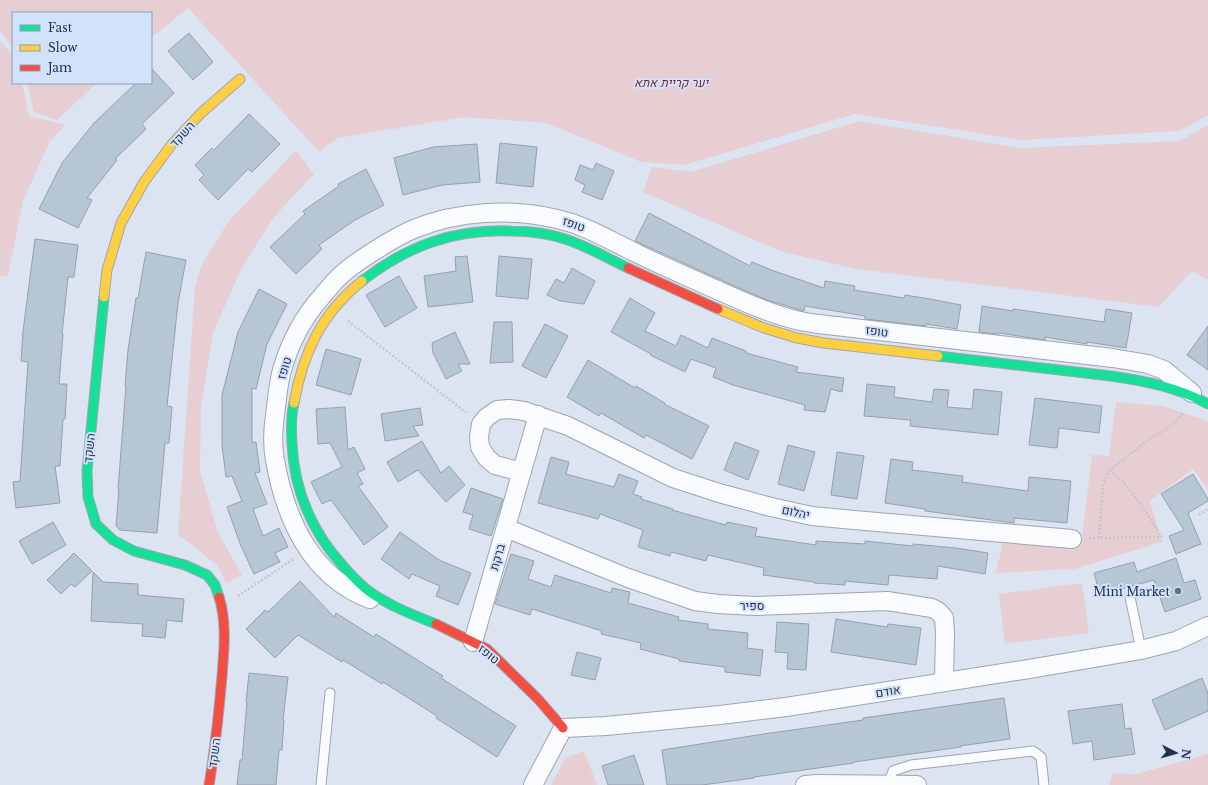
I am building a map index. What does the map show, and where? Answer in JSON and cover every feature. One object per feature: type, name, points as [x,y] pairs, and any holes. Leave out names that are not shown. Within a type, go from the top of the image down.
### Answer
[{"type":"street","name":"השקד","points":[[209,785],[220,700],[224,644],[222,607],[215,585],[207,575],[185,565],[134,551],[113,540],[96,524],[88,496],[87,472],[107,270],[120,224],[144,182],[172,144],[201,113],[240,79]]},
{"type":"street","name":"טופז","points":[[396,607],[367,598],[348,588],[330,576],[308,550],[299,535],[280,486],[274,456],[274,428],[282,371],[303,322],[339,276],[365,257],[415,228],[466,215],[498,212],[558,219],[587,229],[653,261],[747,303],[800,321],[1113,358],[1148,364],[1164,370],[1203,401]]},
{"type":"street","name":"טופז","points":[[563,728],[535,696],[485,648],[396,607],[369,591],[347,570],[327,547],[315,527],[297,482],[292,454],[291,429],[294,401],[299,376],[308,352],[318,331],[333,310],[351,290],[375,271],[400,255],[421,245],[469,232],[498,230],[528,232],[554,236],[580,245],[646,277],[740,319],[768,330],[796,338],[832,344],[1145,381],[1172,388],[1203,401]]},
{"type":"street","name":"יהלום","points":[[481,424],[487,417],[497,410],[524,410],[568,426],[673,478],[719,493],[812,516],[1072,539]]},
{"type":"street","points":[[481,424],[479,437],[480,448],[486,457],[496,465],[522,472],[538,416]]},
{"type":"street","name":"ברקת","points":[[473,642],[522,472]]},
{"type":"street","name":"ספיר","points":[[506,528],[628,578],[694,601],[755,606],[887,601],[932,608],[939,612],[944,618],[944,682]]},
{"type":"street","name":"אודם","points":[[563,728],[606,726],[720,716],[786,707],[1141,650],[1176,641],[1208,626]]},
{"type":"street","points":[[534,785],[563,728]]},
{"type":"street","points":[[805,785],[917,785]]},
{"type":"lane","points":[[1130,597],[1141,650]]},
{"type":"lane","points":[[321,785],[330,693]]},
{"type":"lane","points":[[888,785],[893,771],[911,765],[1033,751],[1042,757],[1044,785]]},
{"type":"path","points":[[333,310],[481,424]]},
{"type":"path","points":[[1099,538],[1102,485],[1110,470],[1149,439],[1171,426],[1203,401]]},
{"type":"path","points":[[1072,539],[1162,537],[1140,503],[1110,470]]},
{"type":"path","points":[[1199,515],[1208,509]]},
{"type":"path","points":[[222,607],[308,550]]},
{"type":"green space","name":"יער קריית אתא","points":[[0,0],[1208,0],[1208,115],[1180,131],[1021,140],[855,114],[684,165],[641,162],[547,123],[465,117],[338,138],[319,152],[188,8],[152,37],[152,12],[12,12],[12,46],[0,31]]},
{"type":"green space","points":[[0,40],[12,56],[12,84],[22,84],[29,116],[65,125],[50,141],[23,201],[8,276],[0,276]]},
{"type":"green space","points":[[27,84],[96,84],[57,120],[34,112]]},
{"type":"green space","points":[[860,121],[1019,148],[1179,141],[1208,125],[1208,280],[1192,271],[1159,307],[856,269],[780,251],[643,192],[652,167],[691,172]]},
{"type":"green space","points":[[296,150],[314,174],[274,217],[242,267],[213,333],[201,407],[200,471],[218,533],[242,575],[226,583],[218,566],[178,534],[195,287],[201,266],[229,221]]},
{"type":"green space","points":[[1116,402],[1163,406],[1208,422],[1208,490],[1193,469],[1150,501],[1162,542],[1074,569],[996,573],[1003,542],[1081,545],[1092,455],[1109,456]]},
{"type":"green space","points":[[1082,583],[1089,633],[1005,644],[999,594]]},
{"type":"green space","points":[[584,751],[597,785],[551,785],[565,758]]},
{"type":"green space","points":[[1208,754],[1208,785],[1109,785],[1113,773],[1136,774]]},
{"type":"building","points":[[189,33],[213,62],[193,80],[168,51]]},
{"type":"building","points":[[152,69],[174,93],[142,124],[146,129],[115,159],[117,160],[87,198],[92,200],[78,228],[39,209],[62,163],[94,123],[135,84],[152,84]]},
{"type":"building","points":[[249,114],[280,144],[252,172],[248,169],[218,200],[199,180],[204,175],[195,165],[212,148],[214,150]]},
{"type":"building","points":[[500,143],[537,147],[533,187],[496,183]]},
{"type":"building","points":[[477,144],[480,182],[442,185],[403,195],[394,158],[433,147]]},
{"type":"building","points":[[596,163],[614,171],[602,200],[582,192],[585,185],[575,180],[580,165],[593,170]]},
{"type":"building","points":[[366,169],[384,205],[355,220],[319,245],[322,249],[296,274],[270,247],[305,214],[303,211],[339,186],[338,184]]},
{"type":"building","points":[[649,213],[750,266],[752,262],[824,288],[825,281],[855,286],[854,290],[904,298],[905,295],[961,305],[957,329],[926,324],[926,326],[865,319],[865,316],[805,306],[804,311],[767,300],[635,241]]},
{"type":"building","points":[[35,239],[78,245],[74,277],[68,277],[62,334],[59,384],[67,384],[60,466],[55,466],[60,503],[16,508],[13,482],[20,481],[28,362],[21,361],[23,331]]},
{"type":"building","points":[[146,252],[186,260],[178,303],[167,406],[172,407],[169,443],[165,443],[157,533],[120,530],[116,526],[128,350],[136,298],[138,298]]},
{"type":"building","points":[[467,256],[473,302],[428,307],[424,276],[456,271],[455,257]]},
{"type":"building","points":[[499,256],[532,259],[528,299],[496,296]]},
{"type":"building","points":[[572,268],[595,281],[584,304],[560,301],[547,295],[556,279],[564,283]]},
{"type":"building","points":[[399,276],[417,308],[385,327],[366,295]]},
{"type":"building","points":[[259,289],[287,304],[267,344],[256,389],[252,388],[252,443],[256,442],[260,472],[255,473],[267,504],[253,509],[263,536],[279,528],[288,547],[275,553],[280,562],[254,574],[241,546],[227,507],[242,501],[232,476],[226,477],[222,445],[222,395],[238,332]]},
{"type":"building","points":[[630,298],[655,313],[645,331],[676,346],[681,335],[708,348],[712,338],[746,351],[746,353],[798,367],[796,372],[844,378],[842,392],[831,389],[825,412],[804,410],[805,405],[733,385],[713,377],[716,368],[691,359],[685,372],[650,355],[651,354],[611,332]]},
{"type":"building","points":[[982,306],[1104,322],[1106,309],[1132,313],[1126,348],[1087,342],[1087,344],[1045,337],[1045,340],[999,333],[979,332]]},
{"type":"building","points":[[494,322],[512,322],[513,362],[490,363]]},
{"type":"building","points":[[545,324],[568,336],[546,378],[522,366]]},
{"type":"building","points":[[1208,326],[1208,370],[1187,355]]},
{"type":"building","points":[[455,332],[470,364],[458,364],[462,371],[446,379],[433,353],[432,343]]},
{"type":"building","points":[[326,349],[361,359],[351,395],[316,385]]},
{"type":"building","points":[[588,360],[635,388],[636,386],[665,403],[664,404],[709,426],[692,459],[646,435],[644,438],[601,413],[599,416],[567,397]]},
{"type":"building","points":[[867,384],[895,387],[894,397],[932,402],[934,389],[949,390],[947,407],[972,409],[974,389],[1002,392],[998,435],[910,426],[911,420],[864,416]]},
{"type":"building","points":[[1035,398],[1102,406],[1099,433],[1059,428],[1057,448],[1029,445]]},
{"type":"building","points":[[345,407],[348,450],[354,447],[365,469],[357,473],[363,484],[358,486],[388,527],[364,545],[331,500],[322,504],[311,482],[342,467],[330,443],[318,444],[316,409]]},
{"type":"building","points":[[420,408],[423,425],[413,426],[419,436],[385,441],[381,414]]},
{"type":"building","points":[[422,441],[441,473],[449,466],[465,485],[446,502],[418,470],[398,482],[387,462]]},
{"type":"building","points":[[735,442],[759,451],[748,480],[724,470]]},
{"type":"building","points":[[788,445],[815,452],[804,491],[778,484]]},
{"type":"building","points":[[837,452],[864,456],[857,499],[831,495]]},
{"type":"building","points":[[551,457],[569,462],[566,474],[614,487],[619,474],[638,481],[633,494],[642,497],[641,499],[673,509],[672,510],[726,525],[727,522],[757,528],[755,536],[816,545],[816,541],[865,544],[865,541],[913,546],[913,544],[956,548],[988,553],[985,574],[938,566],[937,579],[889,575],[888,585],[845,581],[845,585],[814,583],[763,575],[764,568],[708,555],[706,561],[671,552],[670,556],[638,547],[643,530],[600,514],[598,519],[538,503]]},
{"type":"building","points":[[891,459],[913,462],[912,470],[963,476],[962,482],[1028,491],[1029,477],[1071,481],[1067,523],[1014,518],[1014,523],[925,511],[925,509],[885,503]]},
{"type":"building","points":[[1193,474],[1208,499],[1208,501],[1188,513],[1201,544],[1176,554],[1169,536],[1184,530],[1161,494]]},
{"type":"building","points":[[471,488],[503,499],[491,536],[469,529],[473,515],[463,512]]},
{"type":"building","points":[[53,522],[66,545],[32,564],[19,541]]},
{"type":"building","points":[[400,532],[439,560],[471,573],[458,605],[436,596],[440,586],[412,574],[409,579],[381,559]]},
{"type":"building","points":[[74,553],[92,571],[75,587],[71,584],[61,594],[47,580]]},
{"type":"building","points":[[511,554],[534,561],[528,579],[551,587],[555,575],[611,593],[612,588],[630,592],[628,603],[679,617],[678,620],[708,624],[708,629],[748,633],[747,648],[763,650],[760,676],[725,672],[725,667],[679,661],[679,659],[640,649],[641,643],[601,634],[602,631],[532,609],[530,615],[495,604]]},
{"type":"building","points":[[1176,558],[1184,583],[1195,580],[1201,599],[1165,612],[1154,580],[1100,595],[1094,573],[1134,562],[1137,572]]},
{"type":"building","points":[[93,572],[103,582],[138,584],[138,595],[184,599],[182,622],[167,620],[165,638],[142,636],[143,624],[91,621]]},
{"type":"building","points":[[300,581],[334,617],[336,613],[374,637],[376,634],[443,676],[441,678],[516,726],[497,757],[436,718],[437,716],[383,682],[382,684],[343,660],[342,662],[298,635],[275,658],[246,629],[265,610],[268,612]]},
{"type":"building","points":[[836,619],[887,627],[888,624],[921,628],[916,665],[831,652]]},
{"type":"building","points":[[777,622],[809,624],[806,670],[787,669],[788,653],[775,652]]},
{"type":"building","points":[[577,652],[601,658],[595,680],[571,675]]},
{"type":"building","points":[[249,673],[288,677],[283,720],[282,750],[279,750],[276,785],[237,785],[240,760],[242,760]]},
{"type":"building","points":[[1202,678],[1208,693],[1208,711],[1165,730],[1152,700]]},
{"type":"building","points":[[1004,698],[1010,739],[702,785],[667,785],[662,750],[863,720],[863,718]]},
{"type":"building","points":[[1122,704],[1125,729],[1131,728],[1135,754],[1094,760],[1092,741],[1073,744],[1068,711]]},
{"type":"building","points":[[634,755],[644,785],[608,785],[602,766]]},
{"type":"traffic: fast","points":[[362,281],[396,258],[414,249],[450,237],[490,231],[531,232],[558,237],[597,252],[628,268]]},
{"type":"traffic: fast","points":[[104,297],[87,471],[88,497],[96,524],[113,540],[134,551],[185,565],[207,575],[215,585],[219,597]]},
{"type":"traffic: fast","points":[[938,356],[1136,380],[1173,389],[1208,404]]},
{"type":"traffic: fast","points":[[294,403],[291,433],[293,460],[301,494],[314,525],[333,554],[366,589],[394,606],[436,624]]},
{"type":"traffic: slow","points":[[104,297],[107,270],[121,223],[144,182],[172,144],[201,113],[240,79]]},
{"type":"traffic: slow","points":[[294,403],[303,367],[316,336],[335,307],[362,281]]},
{"type":"traffic: slow","points":[[718,309],[764,328],[797,338],[824,343],[938,356]]},
{"type":"traffic: jam","points":[[628,268],[718,309]]},
{"type":"traffic: jam","points":[[209,785],[218,717],[224,646],[223,616],[219,597]]},
{"type":"traffic: jam","points":[[436,624],[487,649],[538,699],[563,728]]},
{"type":"place","name":"Mini Market","points":[[1178,591]]}]
